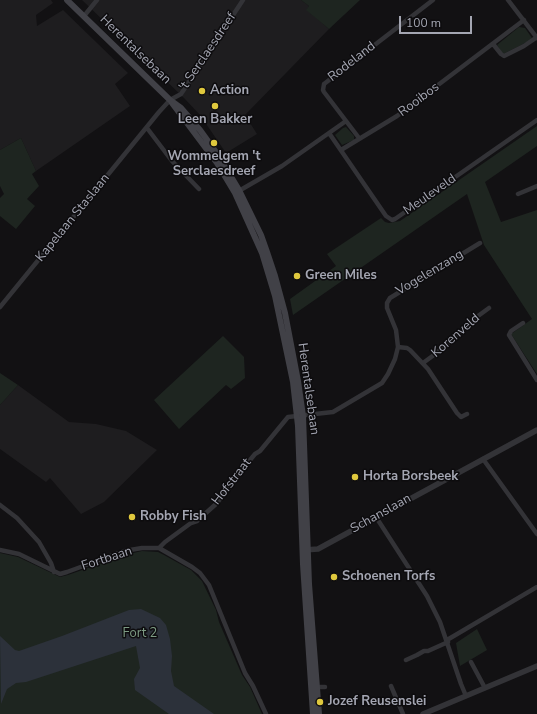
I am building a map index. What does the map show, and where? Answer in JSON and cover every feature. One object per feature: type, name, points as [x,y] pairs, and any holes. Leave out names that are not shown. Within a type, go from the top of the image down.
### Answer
[{"type":"main road","name":"Herentalsebaan","points":[[67,0],[170,100],[237,192],[256,236],[270,278],[300,416],[313,714]]},
{"type":"main road","name":"Herentalsebaan","points":[[305,550],[319,714]]},
{"type":"street","points":[[84,16],[97,0]]},
{"type":"street","name":"'t Serclaesdreef","points":[[170,100],[181,94],[243,0]]},
{"type":"street","name":"Rodeland","points":[[359,138],[324,92],[324,84],[433,0]]},
{"type":"street","points":[[493,44],[504,56],[524,46],[537,37],[508,0]]},
{"type":"street","name":"Rooibos","points":[[341,150],[397,116],[524,20]]},
{"type":"street","name":"Kapelaan Staslaan","points":[[0,307],[170,100]]},
{"type":"street","name":"Meuleveld","points":[[329,133],[386,216],[392,220],[537,120]]},
{"type":"street","points":[[237,192],[282,166],[346,121]]},
{"type":"street","points":[[146,128],[172,161],[199,189]]},
{"type":"street","points":[[518,194],[537,186]]},
{"type":"street","name":"Vogelenzang","points":[[300,416],[333,412],[378,386],[388,374],[395,359],[398,347],[396,330],[388,308],[390,298],[480,243]]},
{"type":"street","name":"Korenveld","points":[[423,363],[489,308]]},
{"type":"street","points":[[523,323],[510,331],[509,335],[537,380]]},
{"type":"street","name":"Korenveld","points":[[398,347],[407,348],[423,363],[457,413],[461,417],[466,414]]},
{"type":"street","name":"Hofstraat","points":[[159,548],[165,542],[208,512],[229,488],[231,483],[255,454],[260,451],[288,417],[300,416]]},
{"type":"street","name":"Schanslaan","points":[[305,550],[318,549],[537,430]]},
{"type":"street","points":[[483,459],[537,534]]},
{"type":"street","points":[[0,505],[16,518],[39,542],[51,563],[54,572]]},
{"type":"street","points":[[376,517],[427,596],[440,622],[466,696]]},
{"type":"street","name":"Fortbaan","points":[[54,572],[60,574],[67,572],[124,552],[142,548],[159,548]]},
{"type":"street","points":[[159,548],[192,567],[200,573],[209,585],[245,673],[266,714]]},
{"type":"street","points":[[0,550],[19,554],[54,572]]},
{"type":"street","points":[[406,660],[447,641],[537,587]]},
{"type":"street","points":[[471,662],[485,688]]},
{"type":"street","points":[[423,714],[537,666]]},
{"type":"street","points":[[392,686],[403,714]]},
{"type":"street","points":[[317,687],[324,687]]},
{"type":"shaded area","points":[[0,0],[51,0],[53,3],[36,15],[37,26],[63,10],[128,73],[115,84],[130,106],[36,171],[21,138],[0,150]]},
{"type":"shaded area","points":[[82,0],[301,0],[309,6],[307,10],[329,29],[245,115],[257,134],[226,153],[200,115],[184,98]]},
{"type":"shaded area","points":[[18,385],[69,422],[96,424],[126,431],[157,450],[104,502],[81,514],[50,478],[46,482],[0,449],[0,405]]},
{"type":"shaded area","points":[[141,609],[160,618],[166,625],[170,639],[172,656],[171,671],[174,686],[214,714],[169,714],[135,690],[134,679],[140,668],[136,646],[26,682],[16,683],[7,689],[1,704],[0,636],[15,650],[19,651],[129,610]]},
{"type":"green space","points":[[301,0],[360,0],[329,29],[306,10],[309,6]]},
{"type":"green space","points":[[519,27],[525,28],[532,38],[531,40],[503,54],[497,45]]},
{"type":"green space","points":[[537,126],[537,146],[485,182],[501,222],[537,210],[537,374],[511,334],[532,319],[484,245],[467,194],[293,315],[290,299],[336,266],[327,254],[381,218],[385,222],[389,223],[400,221]]},
{"type":"green space","points":[[346,127],[354,136],[354,140],[342,145],[335,135]]},
{"type":"green space","points":[[21,138],[36,171],[32,174],[39,186],[27,199],[35,206],[16,229],[0,216],[0,198],[4,194],[0,186],[0,150]]},
{"type":"green space","points":[[223,336],[244,357],[245,378],[231,389],[226,385],[179,429],[154,400]]},
{"type":"green space","points":[[0,373],[18,385],[0,405]]},
{"type":"green space","name":"Fort 2","points":[[142,551],[158,552],[164,555],[191,570],[202,581],[216,610],[219,622],[242,675],[250,687],[262,714],[0,714],[0,553],[18,557],[60,577],[125,555]]},
{"type":"green space","points":[[477,629],[487,650],[460,666],[456,643]]},
{"type":"place","name":"Action","points":[[202,91]]},
{"type":"place","name":"Leen Bakker","points":[[215,106]]},
{"type":"place","name":"Wommelgem 't Serclaesdreef","points":[[214,143]]},
{"type":"place","name":"Green Miles","points":[[297,276]]},
{"type":"place","name":"Horta Borsbeek","points":[[355,477]]},
{"type":"place","name":"Robby Fish","points":[[132,517]]},
{"type":"place","name":"Schoenen Torfs","points":[[334,577]]},
{"type":"place","name":"Jozef Reusenslei","points":[[320,702]]}]
